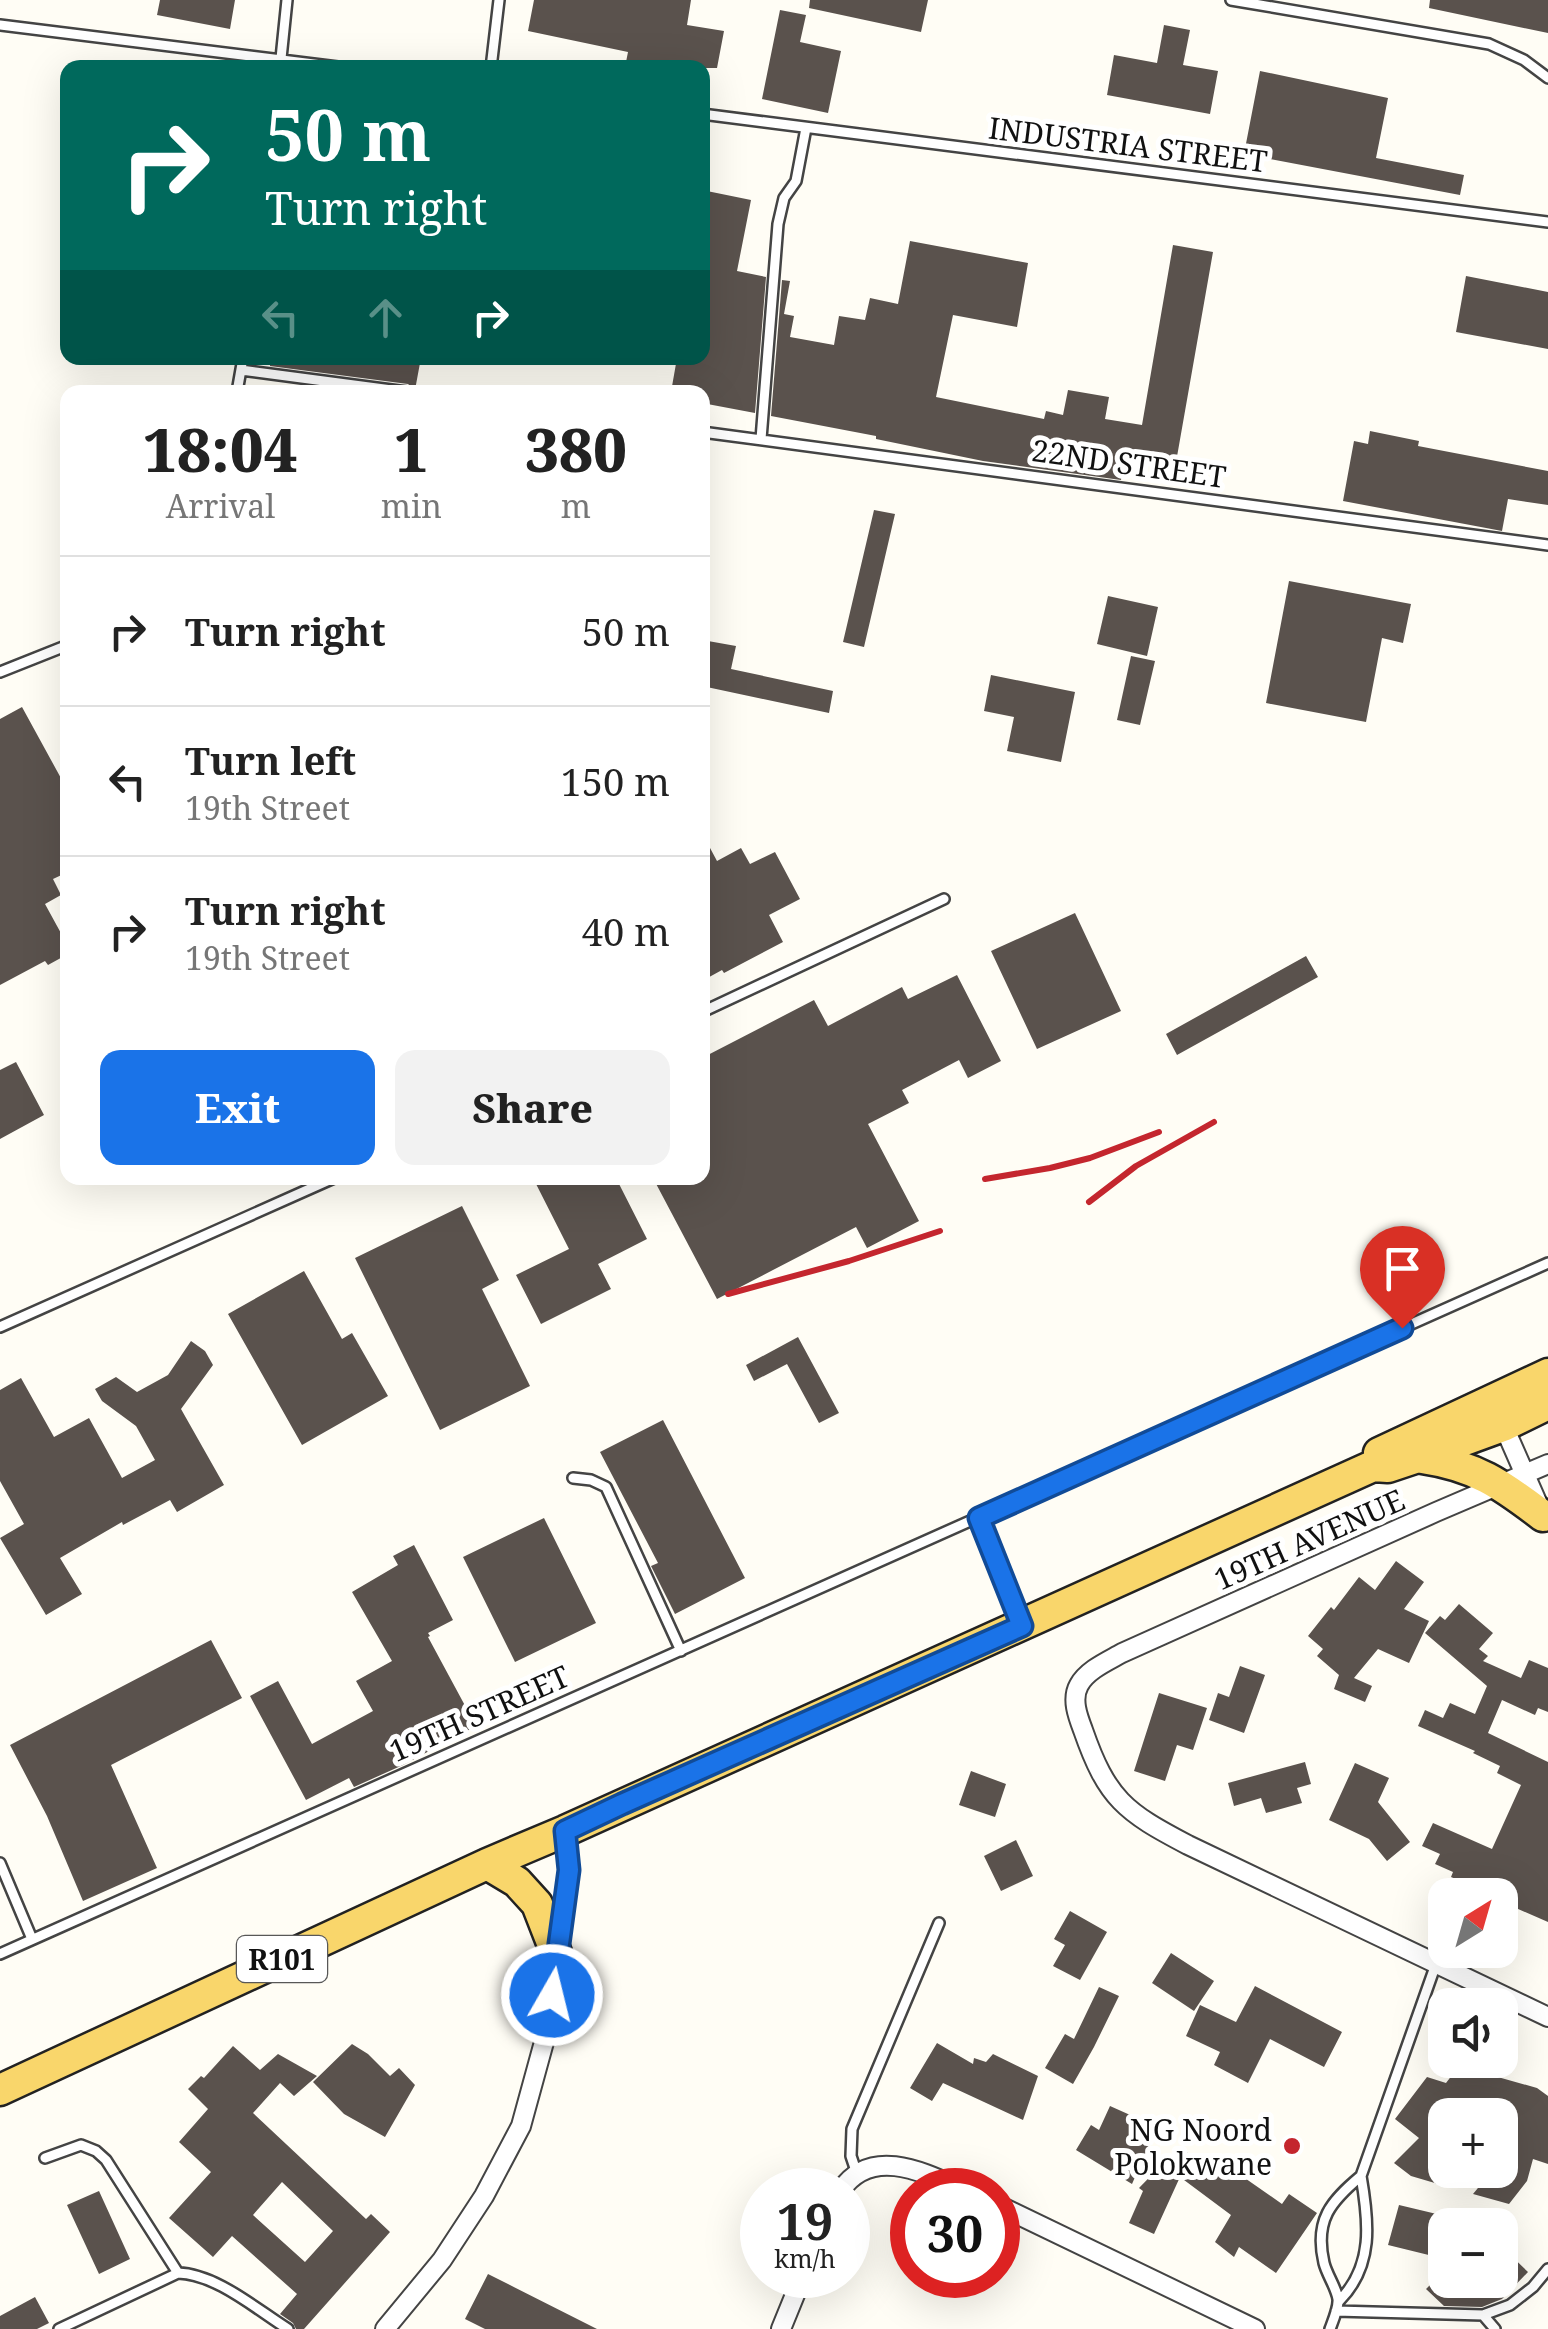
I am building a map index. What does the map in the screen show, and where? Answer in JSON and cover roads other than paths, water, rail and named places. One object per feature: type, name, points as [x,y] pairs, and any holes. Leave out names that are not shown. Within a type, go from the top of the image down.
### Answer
[{"type":"main road","name":"R101","points":[[0,2090],[486,1864],[1372,1466],[1388,1467],[1418,1457],[1497,1413],[1548,1374]]},
{"type":"main road","name":"R101","points":[[1372,1466],[1379,1453],[1497,1413],[1548,1404]]},
{"type":"main road","points":[[1418,1457],[1513,1479],[1546,1520]]},
{"type":"main road","points":[[486,1864],[516,1882],[537,1904],[558,1958]]},
{"type":"street","points":[[1497,1413],[1513,1479]]},
{"type":"street","name":"19TH AVENUE","points":[[1428,1960],[1188,1845],[1133,1814],[1111,1792],[1094,1764],[1075,1701],[1079,1685],[1095,1669],[1139,1645],[1548,1464]]},
{"type":"street","points":[[386,2329],[452,2244],[491,2184],[521,2126],[548,2031],[569,1870],[565,1831]]},
{"type":"street","points":[[1444,1968],[1548,2018]]},
{"type":"street","points":[[870,2168],[909,2168]]},
{"type":"street","points":[[1020,2217],[1255,2329]]},
{"type":"street","points":[[782,2329],[794,2298]]},
{"type":"lane","points":[[280,60],[287,0]]},
{"type":"lane","points":[[492,60],[499,0]]},
{"type":"lane","points":[[1231,0],[1489,44],[1524,60],[1548,78]]},
{"type":"lane","points":[[0,24],[258,60]]},
{"type":"lane","name":"INDUSTRIA STREET","points":[[710,115],[1548,222]]},
{"type":"lane","points":[[761,439],[778,224],[784,198],[796,181],[806,128]]},
{"type":"lane","points":[[239,385],[241,365]]},
{"type":"lane","points":[[241,370],[354,385]]},
{"type":"lane","name":"22ND STREET","points":[[710,433],[1548,545]]},
{"type":"lane","points":[[0,672],[60,648]]},
{"type":"lane","points":[[710,1008],[944,899]]},
{"type":"lane","points":[[0,1326],[318,1185]]},
{"type":"lane","name":"19TH STREET","points":[[0,1954],[1548,1263]]},
{"type":"lane","points":[[573,1478],[606,1487],[681,1652]]},
{"type":"lane","points":[[979,1518],[1022,1626]]},
{"type":"lane","points":[[0,1864],[32,1939]]},
{"type":"lane","points":[[855,2168],[850,2156],[852,2129],[938,1923]]},
{"type":"lane","points":[[1330,2329],[1337,2306],[1354,2286],[1362,2266],[1367,2211],[1361,2176],[1435,1968]]},
{"type":"lane","points":[[45,2158],[81,2145],[96,2152],[120,2180],[178,2273]]},
{"type":"lane","points":[[1337,2306],[1323,2260],[1324,2216],[1339,2194],[1361,2176]]},
{"type":"lane","points":[[1337,2306],[1483,2315],[1510,2305],[1548,2269]]},
{"type":"lane","points":[[60,2329],[178,2273],[209,2279],[288,2329]]},
{"type":"lane","points":[[1483,2315],[1494,2329]]},
{"type":"railway","points":[[1089,1202],[1136,1166],[1214,1122]]},
{"type":"railway","points":[[985,1179],[1090,1158],[1159,1132]]},
{"type":"railway","points":[[728,1294],[940,1231]]},
{"type":"place","name":"NG Noord Polokwane","points":[[1292,2146]]}]
